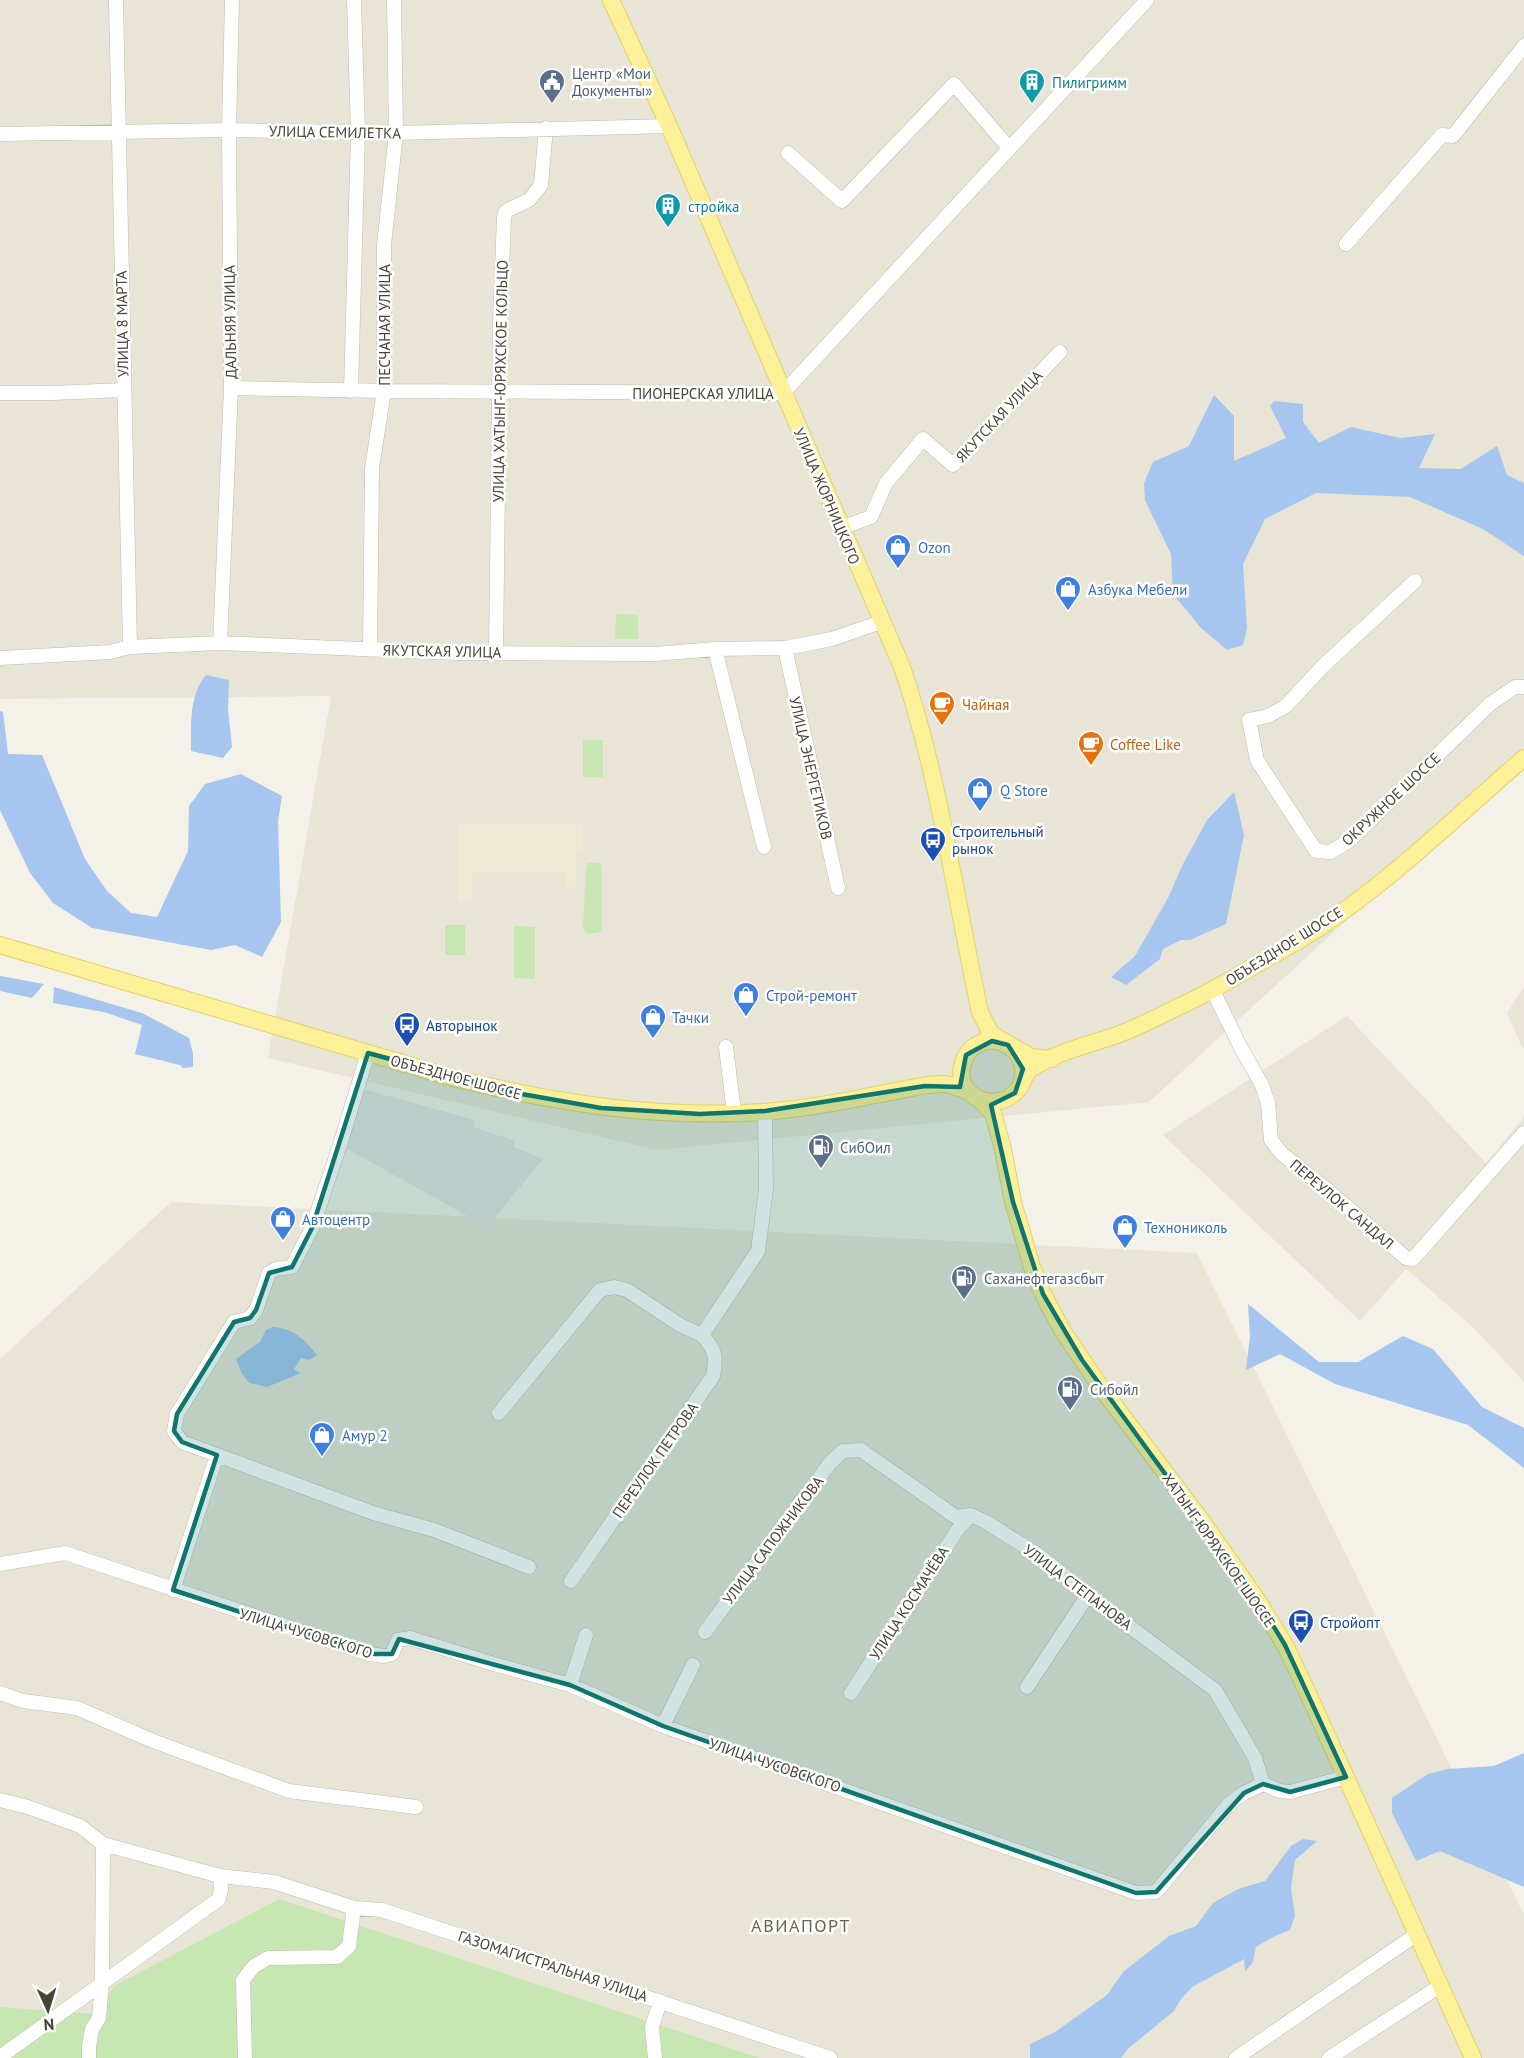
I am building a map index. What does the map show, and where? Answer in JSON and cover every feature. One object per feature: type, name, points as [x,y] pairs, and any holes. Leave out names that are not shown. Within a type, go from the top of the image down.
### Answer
[{"type":"main road","name":"УЛИЦА ЖОРНИЦКОГО","points":[[611,0],[669,126],[902,667],[922,730],[936,787],[980,1012],[980,1037],[964,1059]]},
{"type":"main road","name":"ОБЪЕЗДНОЕ ШОССЕ","points":[[1018,1088],[1031,1068],[1132,1029],[1213,991],[1331,920],[1393,872],[1524,758]]},
{"type":"main road","name":"ОБЪЕЗДНОЕ ШОССЕ","points":[[0,945],[484,1086],[601,1108],[670,1113],[765,1112],[944,1084],[975,1096]]},
{"type":"main road","name":"УЛИЦА ЖОРНИЦКОГО","points":[[980,1012],[991,1034],[1008,1045]]},
{"type":"main road","points":[[1008,1045],[1019,1056],[1023,1069],[1018,1088],[1007,1099],[999,1102],[975,1096],[964,1083],[962,1074],[964,1059],[973,1047],[982,1042],[992,1041],[1008,1045],[1030,1057],[1052,1059]]},
{"type":"main road","name":"ОБЪЕЗДНОЕ ШОССЕ","points":[[925,1086],[942,1080],[964,1059]]},
{"type":"main road","name":"ХАТЫНГ-ЮРЯХСКОЕ ШОССЕ","points":[[1004,1149],[1004,1111],[1018,1088]]},
{"type":"main road","name":"ХАТЫНГ-ЮРЯХСКОЕ ШОССЕ","points":[[975,1096],[993,1113],[1004,1149],[1013,1202],[1032,1267],[1062,1330],[1102,1389],[1202,1521],[1258,1601],[1288,1652],[1473,2058]]},
{"type":"street","name":"УЛИЦА 8 МАРТА","points":[[116,0],[130,647]]},
{"type":"street","name":"ДАЛЬНЯЯ УЛИЦА","points":[[220,643],[231,388],[229,130],[232,0]]},
{"type":"street","name":"ПЕСЧАНАЯ УЛИЦА","points":[[351,391],[358,133],[354,0]]},
{"type":"street","name":"ПЕСЧАНАЯ УЛИЦА","points":[[370,650],[372,468],[384,391],[384,245],[396,134],[394,0]]},
{"type":"street","name":"ПИОНЕРСКАЯ УЛИЦА","points":[[231,388],[351,391],[783,393],[1147,0]]},
{"type":"street","points":[[1346,244],[1442,135],[1452,136],[1524,46]]},
{"type":"street","points":[[788,153],[842,201],[954,84],[1009,148]]},
{"type":"street","name":"УЛИЦА СЕМИЛЕТКА","points":[[0,134],[229,130],[396,134],[669,126]]},
{"type":"street","name":"УЛИЦА ХАТЫНГ-ЮРЯХСКОЕ КОЛЬЦО","points":[[496,653],[500,323],[504,217],[506,211],[530,200],[541,185],[546,128]]},
{"type":"street","name":"ЯКУТСКАЯ УЛИЦА","points":[[841,528],[871,517],[886,483],[923,439],[953,465],[1060,352]]},
{"type":"street","points":[[0,393],[124,390]]},
{"type":"street","name":"ОКРУЖНОЕ ШОССЕ","points":[[1415,580],[1322,667],[1286,706],[1268,716],[1249,720],[1257,760],[1316,851],[1331,852],[1350,840],[1490,704],[1515,687],[1524,687]]},
{"type":"street","name":"ЯКУТСКАЯ УЛИЦА","points":[[0,658],[110,652],[130,647],[220,643],[370,650],[655,654],[715,649],[785,648],[832,639],[881,622]]},
{"type":"street","name":"УЛИЦА ЭНЕРГЕТИКОВ","points":[[785,648],[838,888]]},
{"type":"street","points":[[715,649],[764,847]]},
{"type":"street","name":"ПЕРЕУЛОК САНДАЛ","points":[[1213,991],[1262,1085],[1268,1103],[1271,1140],[1282,1154],[1406,1258],[1413,1259],[1524,1133]]},
{"type":"street","points":[[726,1047],[734,1113]]},
{"type":"street","points":[[369,1053],[312,1228],[292,1267],[276,1269],[269,1273],[256,1310],[250,1318],[234,1322],[177,1414],[174,1431],[182,1442],[374,1513],[434,1530],[529,1567]]},
{"type":"street","points":[[499,1413],[600,1290],[614,1287],[627,1290],[680,1325],[702,1335],[758,1251],[766,1189],[765,1112]]},
{"type":"street","name":"ПЕРЕУЛОК ПЕТРОВА","points":[[571,1581],[713,1376],[716,1360],[711,1345],[702,1335]]},
{"type":"street","name":"УЛИЦА СТЕПАНОВА","points":[[843,1451],[861,1450],[956,1517],[971,1515],[1040,1556],[1215,1690],[1255,1758],[1263,1784]]},
{"type":"street","name":"УЛИЦА САПОЖНИКОВА","points":[[705,1632],[830,1463],[843,1451]]},
{"type":"street","points":[[173,1590],[217,1455]]},
{"type":"street","name":"УЛИЦА КОСМАЧЁВА","points":[[851,1693],[958,1528],[971,1515]]},
{"type":"street","name":"УЛИЦА ЧУСОВСКОГО","points":[[0,1564],[64,1553],[369,1654],[384,1656],[392,1654],[398,1640],[410,1638],[570,1685],[663,1726],[1136,1893],[1156,1892],[1229,1804],[1244,1792],[1263,1784]]},
{"type":"street","points":[[1027,1687],[1088,1595]]},
{"type":"street","points":[[570,1685],[586,1635]]},
{"type":"street","points":[[663,1726],[693,1665]]},
{"type":"street","points":[[0,1693],[23,1701],[77,1708],[153,1741],[290,1791],[416,1807]]},
{"type":"street","points":[[1263,1784],[1280,1791],[1290,1792],[1346,1777]]},
{"type":"street","points":[[0,1800],[28,1807],[81,1826],[104,1844],[220,1876],[221,1889],[219,1899],[102,1981],[0,2057]]},
{"type":"street","points":[[89,2058],[92,2030],[99,2018],[102,1981],[104,1844]]},
{"type":"street","name":"ГАЗОМАГИСТРАЛЬНАЯ УЛИЦА","points":[[220,1876],[274,1882],[354,1908],[382,1910],[830,2058]]},
{"type":"street","points":[[245,2058],[243,1980],[254,1966],[268,1958],[337,1957],[348,1946],[354,1908]]},
{"type":"street","points":[[1236,2058],[1417,1934]]},
{"type":"street","points":[[1329,2058],[1440,1986]]},
{"type":"street","points":[[655,2058],[652,2026],[660,2001]]},
{"type":"highlighted area","points":[[992,1041],[1008,1045],[1023,1069],[1015,1093],[991,1105],[1013,1202],[1043,1294],[1082,1360],[1258,1601],[1285,1645],[1346,1777],[1290,1792],[1263,1784],[1244,1793],[1156,1892],[1136,1893],[663,1726],[570,1685],[399,1639],[392,1654],[369,1654],[173,1590],[217,1455],[182,1442],[174,1431],[177,1414],[234,1322],[250,1318],[256,1310],[269,1273],[292,1267],[312,1228],[368,1053],[516,1093],[601,1108],[700,1114],[765,1111],[925,1086],[960,1087],[966,1055]]},
{"type":"shaded area","points":[[0,0],[1524,0],[1524,757],[1149,1102],[657,1150],[268,1058],[331,696],[0,699]]},
{"type":"shaded area","points":[[458,824],[583,824],[583,852],[576,852],[576,887],[566,887],[566,872],[472,872],[472,902],[458,902]]},
{"type":"shaded area","points":[[1524,986],[1524,1048],[1507,1013]]},
{"type":"shaded area","points":[[1347,1016],[1486,1163],[1524,1117],[1524,1382],[1475,1329],[1406,1269],[1360,1321],[1163,1135]]},
{"type":"shaded area","points":[[363,1089],[475,1120],[473,1127],[515,1141],[514,1147],[543,1159],[487,1227],[347,1149]]},
{"type":"shaded area","points":[[171,1202],[1197,1253],[1524,1915],[1524,2058],[0,2058],[0,1359]]},
{"type":"green space","points":[[616,614],[638,615],[638,639],[615,639]]},
{"type":"green space","points":[[583,740],[603,740],[603,777],[583,777]]},
{"type":"green space","points":[[589,863],[600,863],[602,867],[602,927],[597,933],[587,933],[583,927],[586,867]]},
{"type":"green space","points":[[445,925],[465,925],[465,955],[445,955]]},
{"type":"green space","points":[[514,926],[535,927],[535,979],[514,978]]},
{"type":"green space","points":[[279,1899],[760,2058],[0,2058],[0,2007],[96,2014],[114,1986]]},
{"type":"water","points":[[1214,395],[1234,416],[1234,461],[1286,438],[1270,406],[1274,401],[1303,404],[1303,422],[1319,443],[1351,427],[1400,438],[1435,434],[1419,468],[1461,469],[1497,446],[1507,475],[1524,483],[1524,556],[1483,529],[1410,497],[1316,493],[1265,519],[1243,564],[1247,628],[1243,645],[1227,650],[1201,628],[1173,594],[1171,554],[1145,500],[1144,483],[1153,462],[1189,446]]},
{"type":"water","points":[[206,675],[229,680],[228,710],[232,747],[223,758],[191,751],[194,701],[200,683]]},
{"type":"water","points":[[0,711],[3,712],[8,754],[42,755],[85,859],[107,891],[131,913],[157,917],[188,851],[189,806],[205,784],[241,774],[282,796],[278,821],[281,922],[262,957],[235,945],[211,950],[92,928],[53,903],[30,873],[0,810]]},
{"type":"water","points":[[1234,792],[1244,835],[1226,924],[1163,949],[1160,959],[1126,985],[1111,977],[1135,956],[1168,898],[1207,820]]},
{"type":"water","points":[[0,976],[44,984],[32,998],[0,991]]},
{"type":"water","points":[[54,987],[142,1013],[189,1038],[193,1053],[193,1067],[183,1068],[180,1065],[135,1054],[142,1025],[104,1012],[53,1003]]},
{"type":"water","points":[[1248,1304],[1319,1362],[1358,1362],[1403,1336],[1433,1349],[1482,1407],[1524,1428],[1524,1468],[1468,1425],[1335,1384],[1280,1354],[1246,1370],[1250,1336]]},
{"type":"water","points":[[273,1327],[287,1330],[298,1336],[317,1355],[309,1360],[301,1358],[294,1369],[301,1373],[267,1387],[249,1383],[236,1359],[260,1342],[266,1330]]},
{"type":"water","points":[[1524,1753],[1524,1887],[1440,1851],[1416,1861],[1392,1813],[1392,1798],[1428,1774],[1448,1769],[1494,1766]]},
{"type":"water","points":[[1303,1839],[1317,1841],[1295,1860],[1291,1888],[1295,1916],[1290,1930],[1256,1947],[1253,1962],[1245,1972],[1244,1959],[1192,1987],[1174,2011],[1129,2048],[1121,2058],[1030,2058],[1030,2044],[1055,2032],[1107,1995],[1124,1971],[1169,1936],[1196,1926],[1213,1903],[1238,1889],[1265,1881],[1291,1846]]},
{"type":"place","name":"Центр «Мои Документы»","points":[[552,105]]},
{"type":"place","name":"Пилигримм","points":[[1032,105]]},
{"type":"place","name":"стройка","points":[[668,229]]},
{"type":"place","name":"Ozon","points":[[898,570]]},
{"type":"place","name":"Азбука Мебели","points":[[1068,612]]},
{"type":"place","name":"Чайная","points":[[942,727]]},
{"type":"place","name":"Coffee Like","points":[[1091,767]]},
{"type":"place","name":"Q Store","points":[[980,813]]},
{"type":"place","name":"Строительный рынок","points":[[933,863]]},
{"type":"place","name":"Строй-ремонт","points":[[746,1018]]},
{"type":"place","name":"Тачки","points":[[653,1040]]},
{"type":"place","name":"Авторынок","points":[[407,1048]]},
{"type":"place","name":"СибОил","points":[[821,1170]]},
{"type":"place","name":"Автоцентр","points":[[283,1242]]},
{"type":"place","name":"Технониколь","points":[[1125,1250]]},
{"type":"place","name":"Саханефтегазсбыт","points":[[964,1301]]},
{"type":"place","name":"Сибойл","points":[[1070,1412]]},
{"type":"place","name":"Амур 2","points":[[322,1458]]},
{"type":"place","name":"Стройопт","points":[[1301,1645]]},
{"type":"district","name":"АВИАПОРТ","points":[[801,1925]]}]
